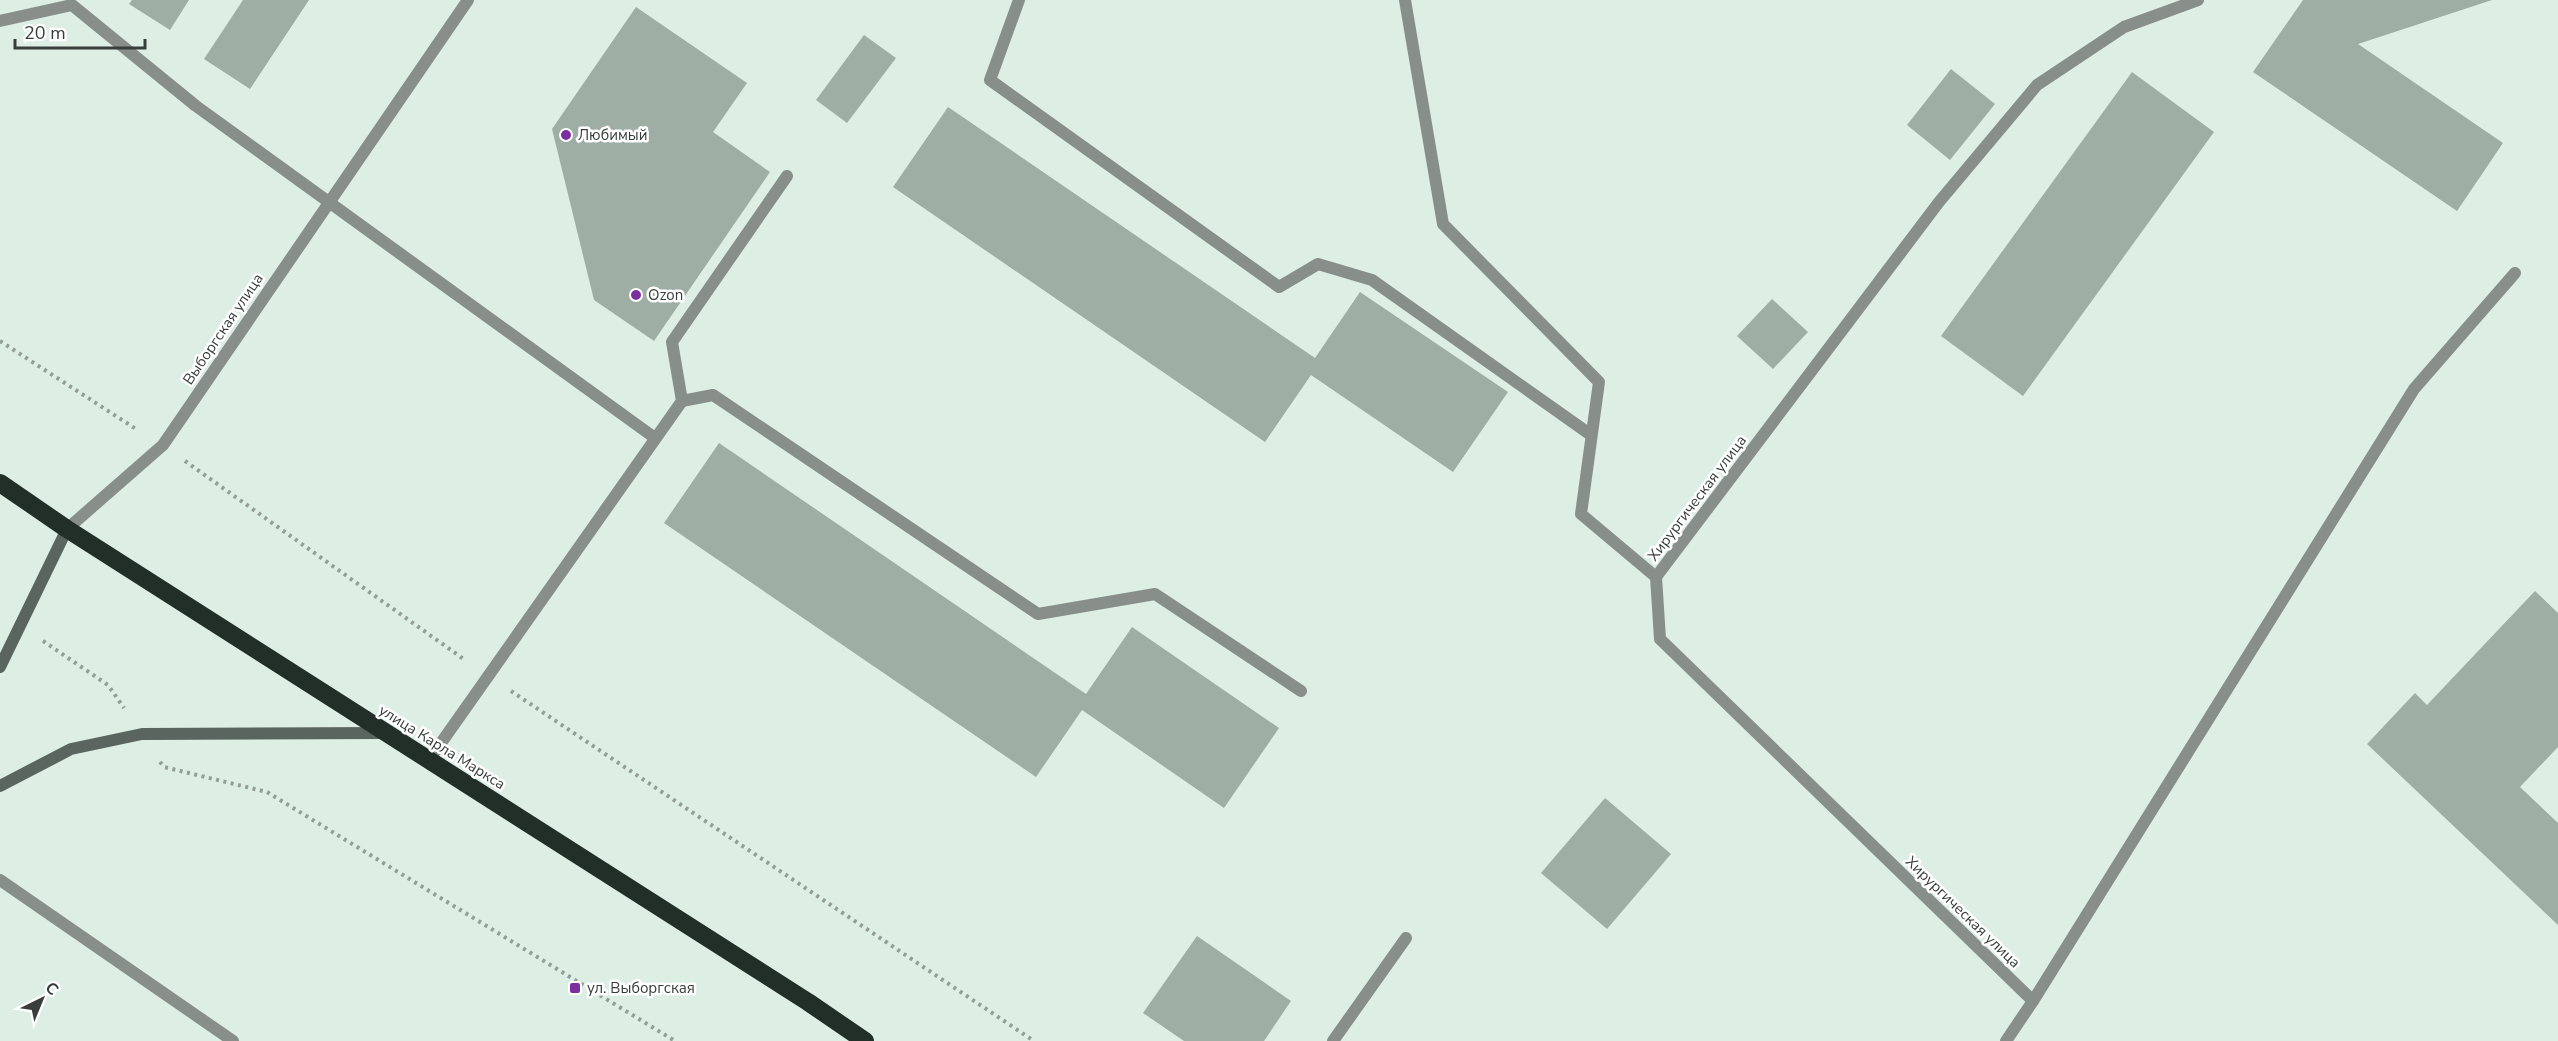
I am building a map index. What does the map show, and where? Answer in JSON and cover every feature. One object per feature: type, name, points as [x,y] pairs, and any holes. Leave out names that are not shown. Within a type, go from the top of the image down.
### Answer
[{"type":"highway","name":"улица Карла Маркса","points":[[0,483],[67,529],[866,1041]]},
{"type":"street","name":"Выборгская улица","points":[[0,667],[67,529],[163,446],[468,0]]},
{"type":"street","points":[[1019,0],[990,80],[1279,287],[1318,264],[1372,279],[1591,435]]},
{"type":"street","points":[[1405,0],[1443,224],[1599,382],[1581,514],[1656,577]]},
{"type":"street","name":"Хирургическая улица","points":[[2032,1001],[1660,639],[1656,577],[1939,202],[2037,85],[2124,27],[2198,0]]},
{"type":"street","points":[[0,21],[72,5],[195,106],[656,438]]},
{"type":"street","points":[[429,760],[682,400],[672,342],[787,176]]},
{"type":"street","points":[[2006,1041],[2414,389],[2515,273]]},
{"type":"street","points":[[682,400],[713,395],[1038,614],[1155,594],[1301,692]]},
{"type":"street","points":[[0,786],[71,749],[142,734],[386,733]]},
{"type":"street","points":[[0,880],[233,1041]]},
{"type":"street","points":[[1333,1041],[1406,938]]},
{"type":"path","points":[[0,341],[163,446],[488,676],[1034,1041]]},
{"type":"path","points":[[20,625],[108,685],[164,766],[267,792],[675,1041]]},
{"type":"building","points":[[132,0],[189,0],[170,30],[129,4]]},
{"type":"building","points":[[243,0],[309,0],[250,89],[204,59]]},
{"type":"building","points":[[2303,0],[2492,0],[2358,44],[2503,143],[2457,211],[2253,72]]},
{"type":"building","points":[[636,7],[747,83],[713,132],[770,172],[654,341],[594,300],[552,129]]},
{"type":"building","points":[[864,35],[896,58],[847,123],[816,100]]},
{"type":"building","points":[[1951,69],[1995,104],[1950,160],[1907,125]]},
{"type":"building","points":[[2132,72],[2214,132],[2023,396],[1941,336]]},
{"type":"building","points":[[948,107],[1315,358],[1360,292],[1508,392],[1453,472],[1311,375],[1265,442],[893,187]]},
{"type":"building","points":[[1772,299],[1808,332],[1773,369],[1737,336]]},
{"type":"building","points":[[719,443],[1086,694],[1132,627],[1279,728],[1224,808],[1082,710],[1036,777],[664,523]]},
{"type":"building","points":[[2535,591],[2558,613],[2558,747],[2520,787],[2558,823],[2558,925],[2367,744],[2415,693],[2427,705]]},
{"type":"building","points":[[1605,798],[1671,854],[1607,929],[1541,873]]},
{"type":"building","points":[[1197,936],[1291,1001],[1264,1041],[1184,1041],[1143,1013]]},
{"type":"place","name":"Любимый","points":[[566,135]]},
{"type":"place","name":"Ozon","points":[[636,295]]},
{"type":"place","name":"ул. Выборгская","points":[[575,988]]}]
